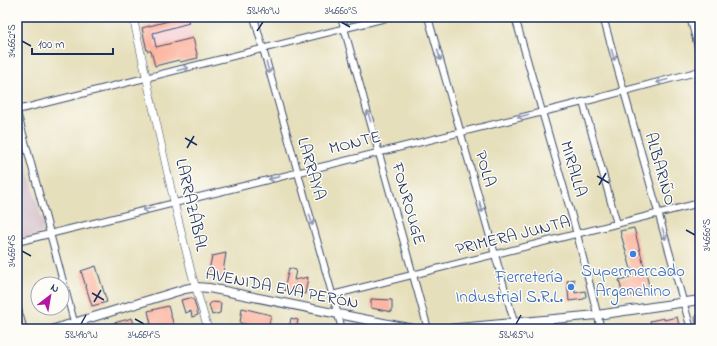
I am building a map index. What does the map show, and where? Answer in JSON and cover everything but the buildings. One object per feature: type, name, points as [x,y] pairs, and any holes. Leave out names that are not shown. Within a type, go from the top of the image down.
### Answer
[{"type":"main road","name":"AVENIDA EVA PERÓN","points":[[54,329],[75,326],[185,289],[196,287],[209,288],[412,329]]},
{"type":"main road","points":[[448,329],[515,326],[700,300]]},
{"type":"street","name":"LARRAZÁBAL","points":[[133,17],[174,202],[208,329]]},
{"type":"street","name":"LARRAYA","points":[[254,17],[342,329]]},
{"type":"street","name":"FONROUGE","points":[[341,17],[428,329]]},
{"type":"street","points":[[75,326],[17,111],[390,17]]},
{"type":"street","name":"POLA","points":[[428,17],[515,326]]},
{"type":"street","name":"MIRALLA","points":[[515,17],[577,234],[601,329]]},
{"type":"street","name":"ALBARIÑO","points":[[603,17],[691,329]]},
{"type":"street","points":[[690,17],[700,54]]},
{"type":"street","name":"MONTE","points":[[17,242],[460,131],[583,102],[700,71]]},
{"type":"street","points":[[583,102],[617,224]]},
{"type":"street","name":"PRIMERA JUNTA","points":[[332,295],[700,203]]},
{"type":"shaded area","points":[[187,17],[198,58],[180,62],[175,43],[156,47],[149,26]]},
{"type":"shaded area","points":[[17,128],[44,227],[41,234],[17,241]]},
{"type":"place","name":"Supermercado Argenchino","points":[[633,254]]},
{"type":"place","name":"Ferretería Industrial S.R.L.","points":[[571,287]]}]
